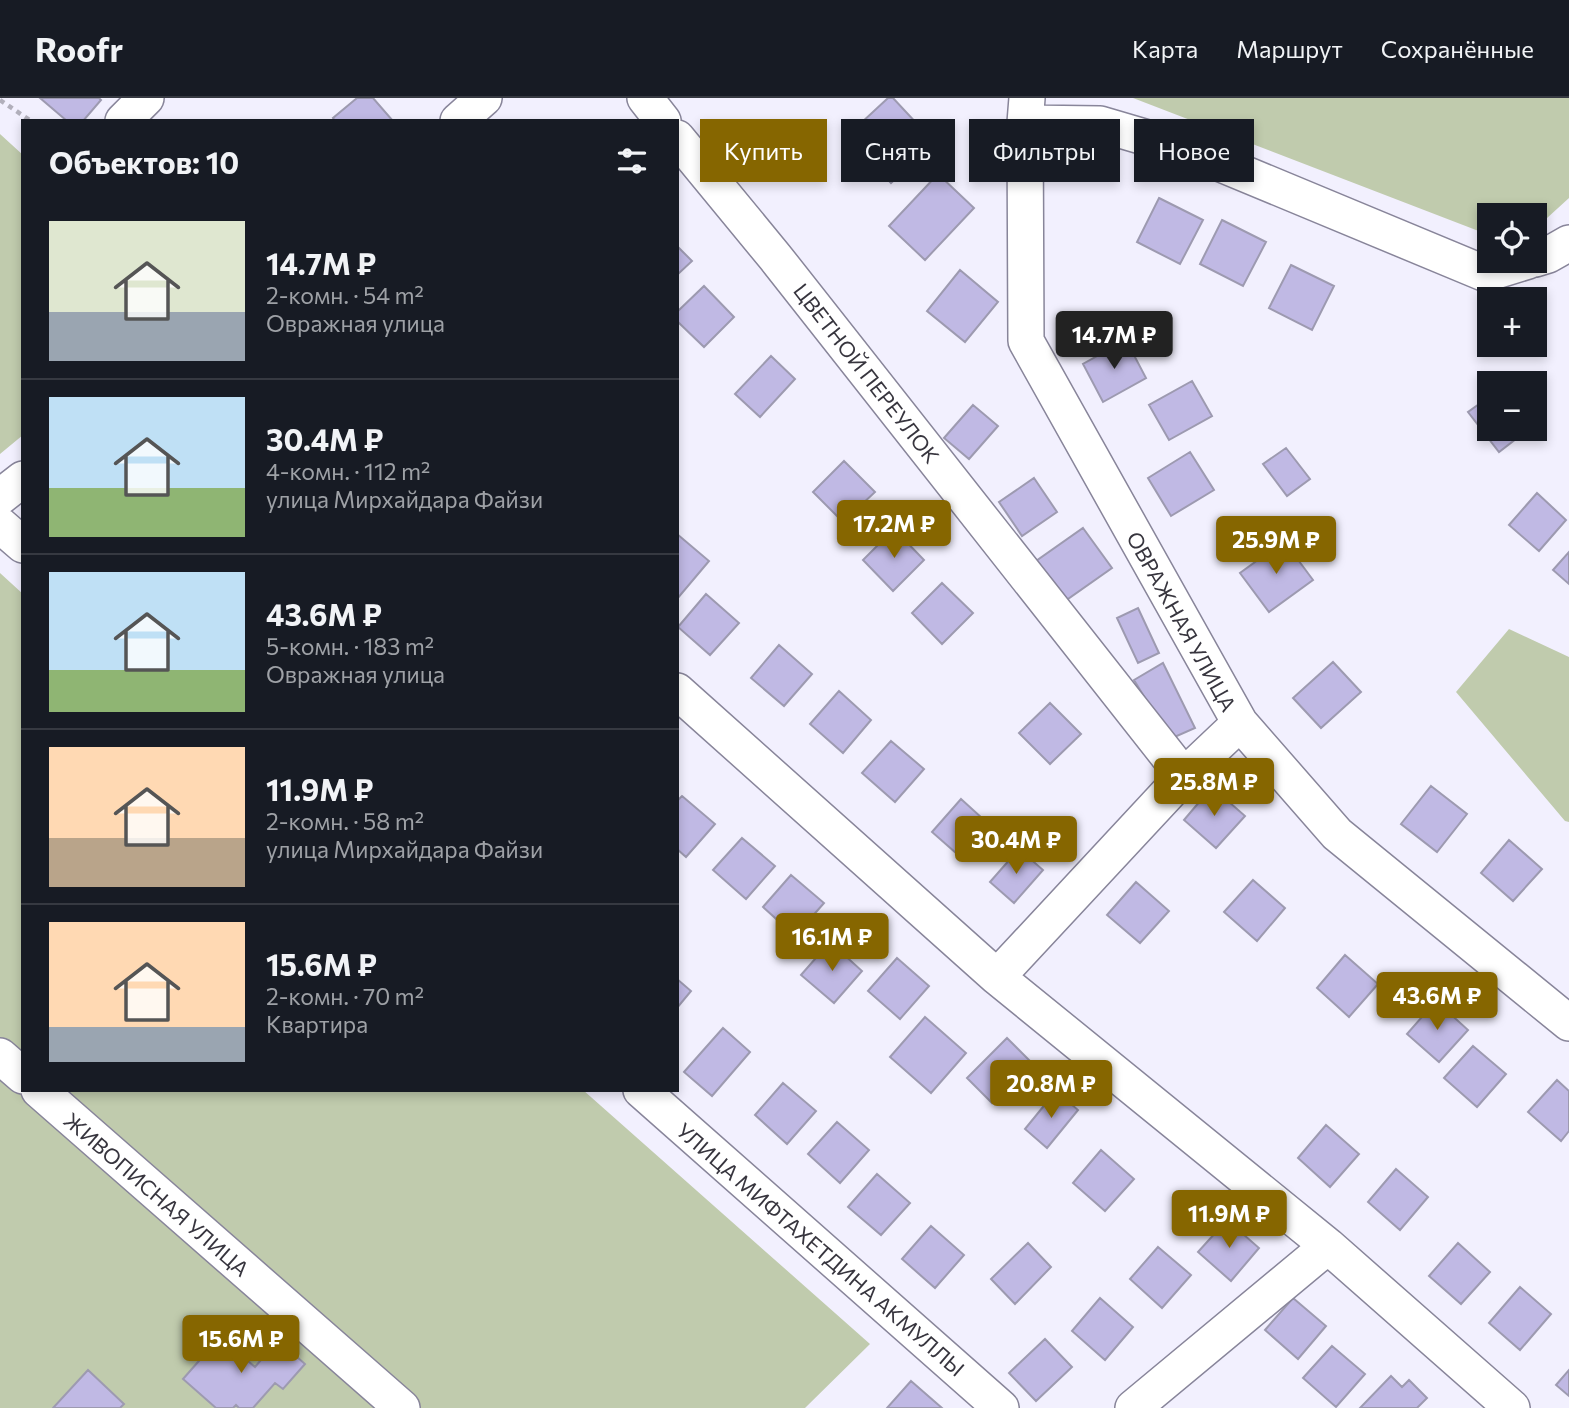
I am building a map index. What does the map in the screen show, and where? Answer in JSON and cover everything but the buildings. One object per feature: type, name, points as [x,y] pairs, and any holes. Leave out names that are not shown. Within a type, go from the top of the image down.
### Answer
[{"type":"street","points":[[125,119],[146,98]]},
{"type":"street","points":[[459,119],[484,98]]},
{"type":"street","points":[[645,98],[661,119]]},
{"type":"street","points":[[1026,111],[1100,124],[1185,149],[1477,270]]},
{"type":"street","name":"ОВРАЖНАЯ УЛИЦА","points":[[1026,111],[1026,341],[1240,723],[1337,834],[1569,1023]]},
{"type":"street","name":"ЦВЕТНОЙ ПЕРЕУЛОК","points":[[679,140],[775,257],[1184,776]]},
{"type":"street","points":[[1547,255],[1569,243]]},
{"type":"street","points":[[0,497],[21,481]]},
{"type":"street","points":[[0,524],[21,543]]},
{"type":"street","points":[[679,693],[997,977],[1328,1246],[1512,1408]]},
{"type":"street","points":[[997,977],[1184,776],[1240,723]]},
{"type":"street","points":[[0,1056],[21,1074]]},
{"type":"street","name":"ЖИВОПИСНАЯ УЛИЦА","points":[[41,1092],[402,1408]]},
{"type":"street","name":"УЛИЦА МИФТАХЕТДИНА АКМУЛЛЫ","points":[[643,1092],[1001,1408]]},
{"type":"street","points":[[1133,1408],[1328,1246]]},
{"type":"path","points":[[0,100],[28,119]]},
{"type":"green space","points":[[1133,98],[1569,98],[1569,198],[1547,218],[1547,203],[1477,203],[1477,230],[1254,145],[1254,119],[1188,119]]},
{"type":"green space","points":[[0,134],[21,153],[21,437],[0,454]]},
{"type":"green space","points":[[0,573],[21,592],[21,1092],[585,1092],[870,1344],[805,1408],[0,1408]]},
{"type":"green space","points":[[1509,629],[1569,657],[1569,822],[1565,821],[1456,692]]}]
